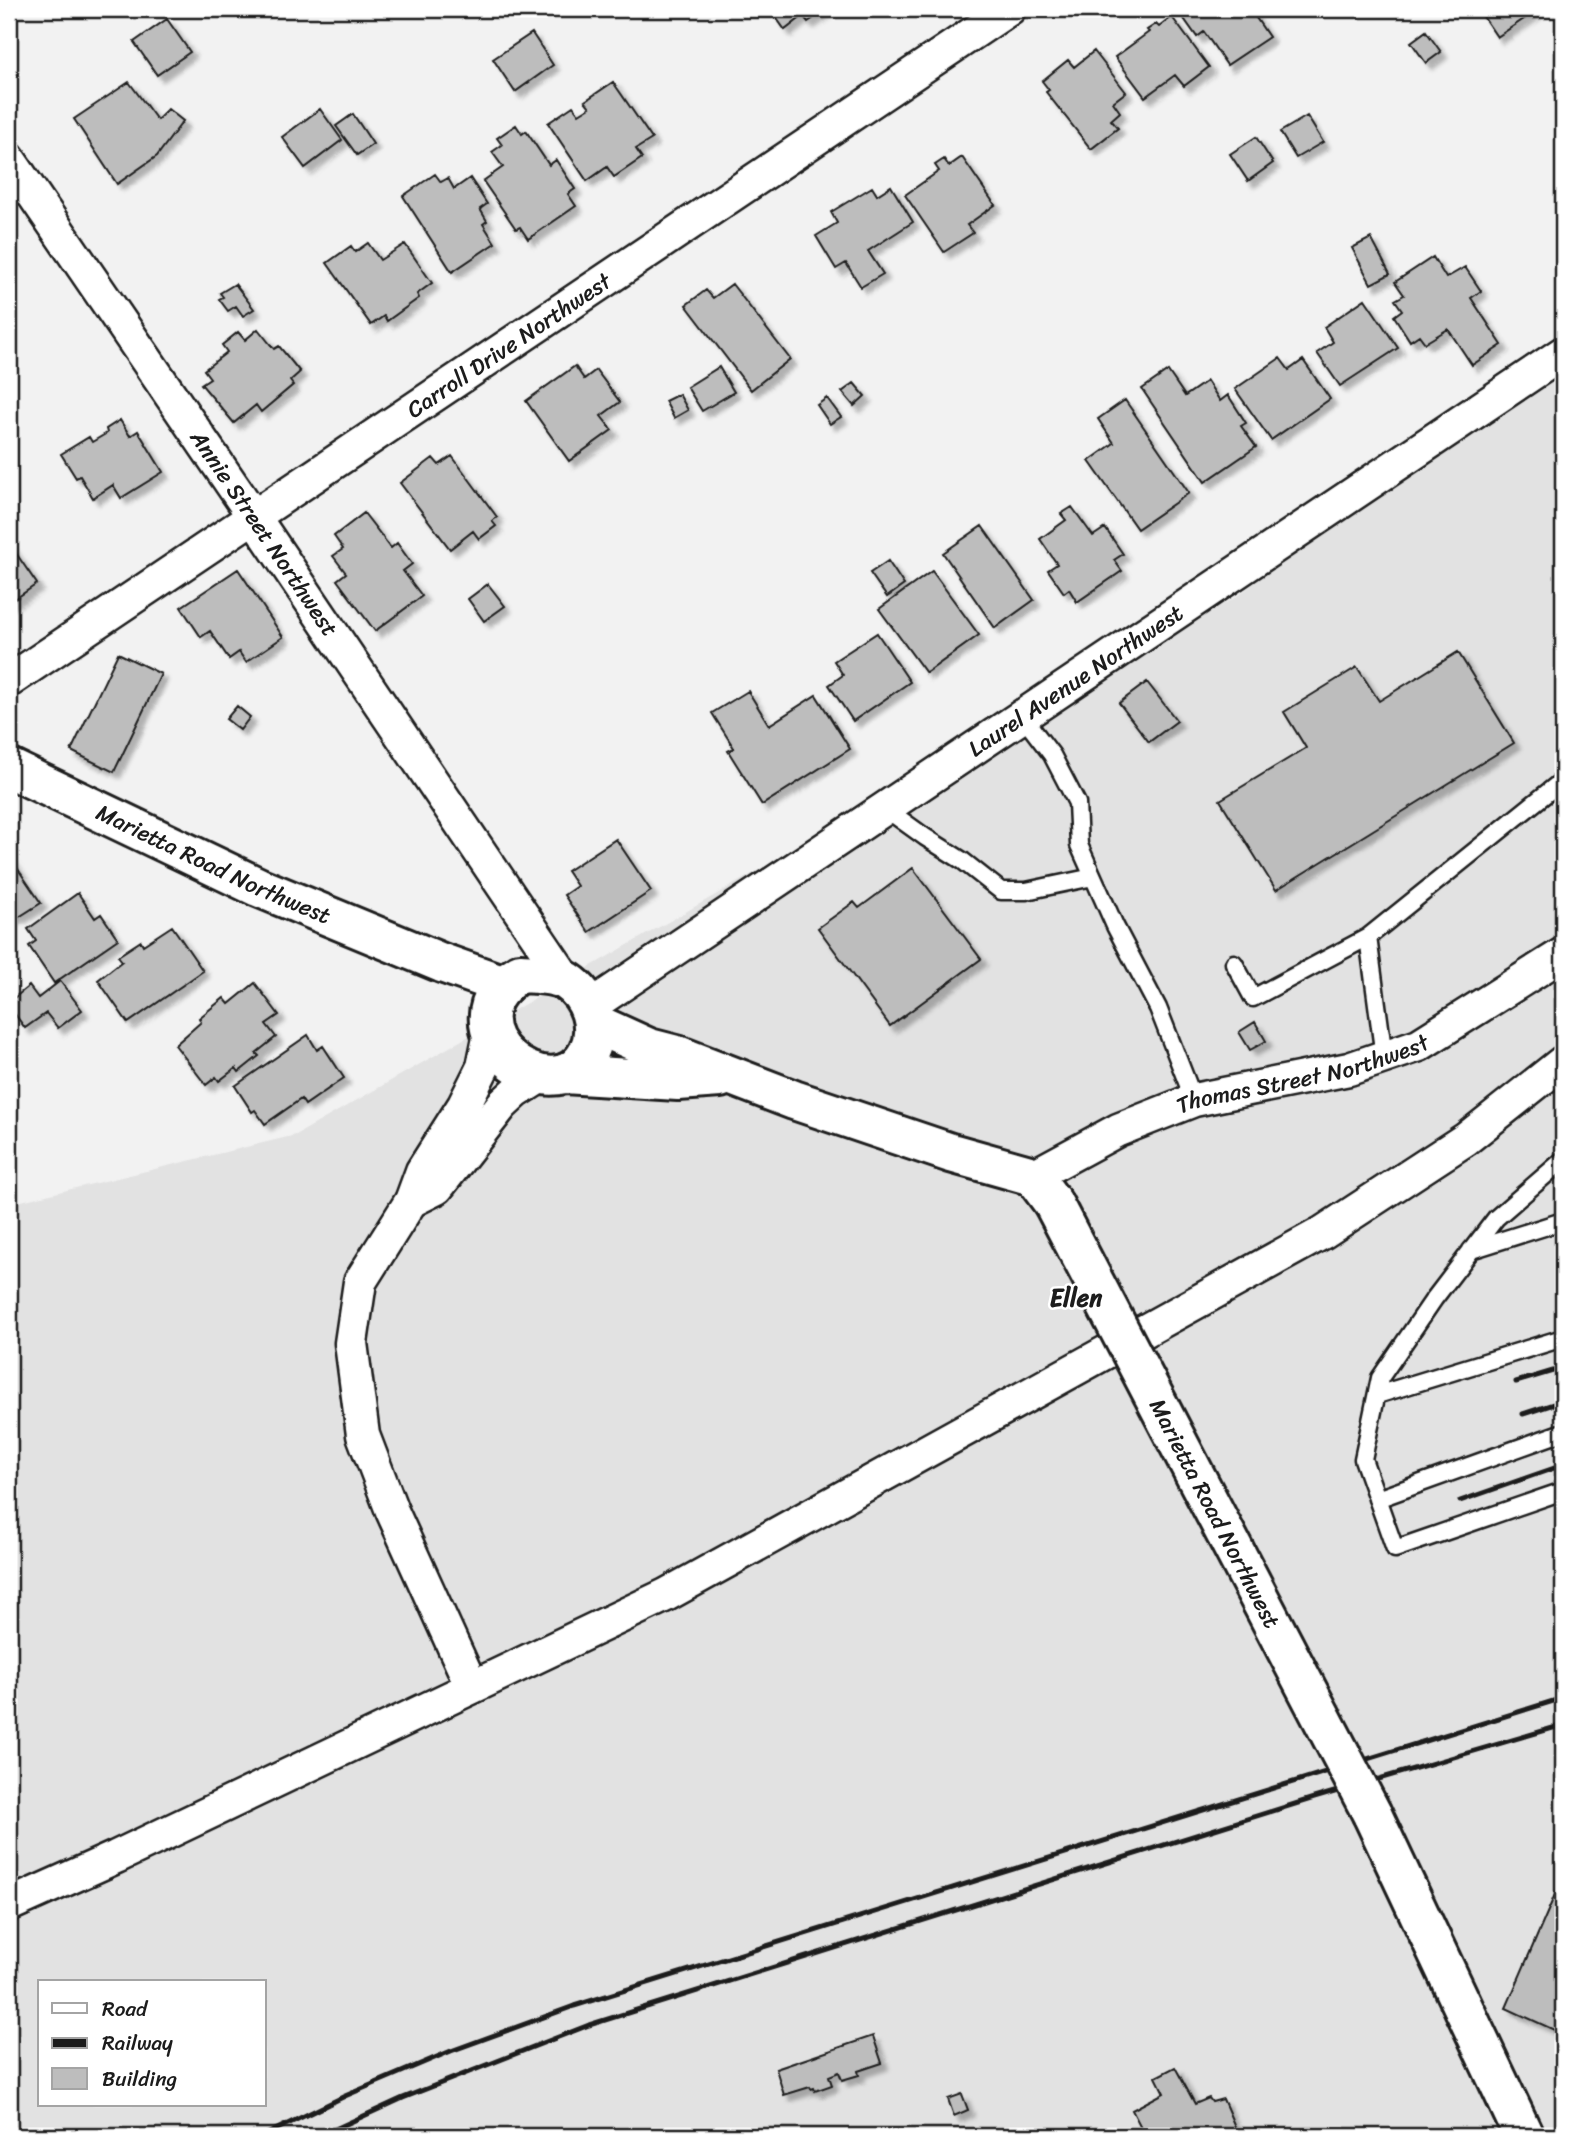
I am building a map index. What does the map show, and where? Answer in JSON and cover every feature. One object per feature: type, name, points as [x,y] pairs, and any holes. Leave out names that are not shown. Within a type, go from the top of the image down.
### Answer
[{"type":"main road","name":"Marietta Road Northwest","points":[[9,768],[258,887],[421,954],[500,1000]]},
{"type":"main road","points":[[736,1077],[678,1081],[553,1075],[519,1067],[506,1057],[500,1000],[545,974],[583,1004],[649,1048],[680,1055],[736,1077],[794,1100],[951,1153],[1043,1189]]},
{"type":"main road","points":[[553,1075],[579,1064],[594,1039],[583,1004]]},
{"type":"main road","name":"Marietta Road Northwest","points":[[1043,1189],[1372,1814],[1524,2136]]},
{"type":"street","name":"Carroll Drive Northwest","points":[[9,681],[1009,9]]},
{"type":"street","name":"Annie Street Northwest","points":[[9,159],[583,1004]]},
{"type":"street","name":"Laurel Avenue Northwest","points":[[583,1004],[886,809],[1563,353]]},
{"type":"street","points":[[472,1688],[392,1511],[363,1435],[351,1343],[360,1282],[411,1201],[422,1171],[464,1105],[483,1067],[500,1000],[519,946],[517,909]]},
{"type":"street","name":"Thomas Street Northwest","points":[[1043,1189],[1118,1130],[1194,1100],[1349,1069],[1419,1045],[1563,954]]},
{"type":"street","points":[[9,1905],[116,1857],[666,1595],[1322,1233],[1466,1139],[1563,1062]]},
{"type":"street","points":[[411,1201],[437,1188],[516,1091],[553,1075]]},
{"type":"lane","points":[[1023,717],[1052,755],[1077,803],[1079,845],[1115,926],[1158,1008],[1194,1100]]},
{"type":"lane","points":[[1234,963],[1253,998],[1368,937],[1563,780]]},
{"type":"lane","points":[[886,809],[963,861],[1001,891],[1026,891],[1093,877]]},
{"type":"lane","points":[[1368,937],[1384,1058]]},
{"type":"lane","points":[[1563,1160],[1496,1218],[1434,1299],[1380,1377],[1363,1459],[1395,1549],[1563,1491]]},
{"type":"lane","points":[[1471,1250],[1563,1221]]},
{"type":"lane","points":[[1377,1395],[1563,1338]]},
{"type":"lane","points":[[1377,1499],[1563,1432]]},
{"type":"shaded area","points":[[1563,346],[1563,2136],[9,2136],[9,1204],[296,1135],[1236,597]]},
{"type":"building","points":[[770,9],[827,9],[808,22],[803,16],[785,30]]},
{"type":"building","points":[[1183,9],[1250,9],[1269,37],[1227,65],[1204,32],[1197,37],[1180,13]]},
{"type":"building","points":[[1478,9],[1534,9],[1536,11],[1497,37]]},
{"type":"building","points":[[1172,17],[1209,67],[1184,86],[1175,75],[1145,97],[1115,57],[1149,32],[1147,30],[1156,24],[1159,27]]},
{"type":"building","points":[[167,19],[190,52],[157,75],[134,42]]},
{"type":"building","points":[[1426,31],[1441,52],[1426,63],[1411,42]]},
{"type":"building","points":[[532,33],[553,65],[515,92],[493,59]]},
{"type":"building","points":[[1094,51],[1126,92],[1113,102],[1120,112],[1111,120],[1118,128],[1091,149],[1046,92],[1049,90],[1042,81],[1068,60],[1074,67]]},
{"type":"building","points":[[129,82],[157,120],[168,109],[183,121],[157,156],[117,184],[74,119]]},
{"type":"building","points":[[613,82],[652,139],[636,149],[642,158],[614,177],[607,167],[587,181],[548,123],[573,106],[579,114],[590,107],[585,101]]},
{"type":"building","points":[[320,109],[342,140],[305,168],[282,137]]},
{"type":"building","points":[[353,114],[373,144],[357,155],[336,126]]},
{"type":"building","points":[[1307,116],[1323,142],[1296,158],[1280,132]]},
{"type":"building","points":[[516,125],[522,134],[526,131],[549,165],[556,160],[575,189],[568,194],[576,206],[528,239],[520,227],[516,229],[483,181],[503,167],[492,152],[502,145],[497,138]]},
{"type":"building","points":[[1256,137],[1273,163],[1248,181],[1230,154]]},
{"type":"building","points":[[962,157],[995,205],[967,225],[973,233],[944,252],[905,195],[939,171],[935,165],[944,159],[949,166]]},
{"type":"building","points":[[435,174],[441,182],[448,178],[454,189],[470,178],[487,204],[480,209],[487,221],[483,224],[495,243],[452,272],[403,196]]},
{"type":"building","points":[[891,186],[913,222],[868,251],[883,274],[861,287],[846,263],[836,269],[816,236],[837,223],[831,212],[872,187],[877,195]]},
{"type":"building","points":[[1371,238],[1390,274],[1371,284],[1352,248]]},
{"type":"building","points":[[368,243],[380,260],[405,244],[432,283],[417,294],[419,298],[387,321],[384,316],[371,325],[327,263],[351,246],[355,252]]},
{"type":"building","points":[[1433,257],[1446,278],[1465,267],[1481,291],[1471,298],[1502,345],[1472,365],[1448,329],[1425,343],[1419,335],[1410,341],[1394,316],[1402,310],[1395,300],[1404,295],[1395,282]]},
{"type":"building","points":[[235,284],[254,309],[243,316],[236,306],[228,311],[219,299],[223,297],[220,293]]},
{"type":"building","points":[[732,284],[790,359],[751,390],[686,305],[706,290],[713,298]]},
{"type":"building","points":[[1365,299],[1398,348],[1340,386],[1317,353],[1333,342],[1324,327]]},
{"type":"building","points":[[258,329],[274,349],[279,346],[300,372],[290,381],[293,385],[261,412],[256,405],[234,423],[201,384],[210,378],[204,370],[227,352],[222,345],[238,332],[245,340]]},
{"type":"building","points":[[1280,358],[1289,370],[1303,360],[1330,399],[1271,440],[1235,389]]},
{"type":"building","points":[[575,366],[584,379],[596,370],[620,402],[601,416],[612,430],[569,461],[526,401]]},
{"type":"building","points":[[719,367],[734,392],[702,411],[687,387]]},
{"type":"building","points":[[1168,371],[1185,396],[1207,381],[1220,401],[1228,395],[1246,423],[1241,426],[1256,447],[1205,482],[1142,389]]},
{"type":"building","points":[[854,383],[865,396],[854,406],[842,392]]},
{"type":"building","points":[[679,394],[688,410],[674,418],[665,401]]},
{"type":"building","points":[[827,398],[841,417],[830,424],[817,405]]},
{"type":"building","points":[[1125,400],[1189,493],[1137,529],[1089,461],[1114,443],[1098,419]]},
{"type":"building","points":[[120,420],[130,436],[138,431],[163,472],[121,498],[113,485],[93,498],[80,476],[76,478],[61,454],[89,437],[92,442],[107,433],[106,429]]},
{"type":"building","points":[[452,456],[497,517],[492,521],[496,526],[479,539],[473,531],[450,549],[400,483],[433,458],[439,465]]},
{"type":"building","points":[[1072,507],[1093,536],[1105,528],[1123,554],[1114,560],[1122,571],[1077,602],[1069,589],[1064,593],[1048,570],[1057,564],[1040,539],[1066,520],[1061,514]]},
{"type":"building","points":[[364,513],[391,548],[397,543],[412,564],[403,571],[422,596],[375,631],[337,580],[346,573],[333,556],[343,549],[334,536]]},
{"type":"building","points":[[982,526],[1034,600],[995,628],[943,553]]},
{"type":"building","points":[[9,543],[37,584],[9,603]]},
{"type":"building","points":[[888,561],[904,585],[887,597],[870,573]]},
{"type":"building","points":[[238,569],[283,637],[246,662],[239,652],[229,659],[210,631],[201,637],[181,607]]},
{"type":"building","points":[[932,571],[979,635],[926,673],[879,609]]},
{"type":"building","points":[[488,584],[505,606],[484,621],[468,599]]},
{"type":"building","points":[[877,633],[910,682],[853,721],[829,685],[843,675],[834,661]]},
{"type":"building","points":[[1458,652],[1514,743],[1276,890],[1220,800],[1306,748],[1284,712],[1357,667],[1379,701]]},
{"type":"building","points":[[118,653],[161,674],[114,772],[71,751]]},
{"type":"building","points":[[1147,682],[1177,721],[1149,742],[1119,703]]},
{"type":"building","points":[[748,691],[769,725],[816,695],[850,749],[762,805],[728,751],[734,748],[712,713]]},
{"type":"building","points":[[237,706],[250,717],[240,730],[226,719]]},
{"type":"building","points":[[616,839],[651,891],[589,932],[564,895],[577,886],[567,871]]},
{"type":"building","points":[[9,856],[41,903],[9,921]]},
{"type":"building","points":[[913,868],[981,959],[890,1026],[818,928],[854,902],[859,908]]},
{"type":"building","points":[[78,893],[95,918],[101,914],[118,939],[54,983],[29,946],[36,941],[28,929]]},
{"type":"building","points":[[172,926],[203,971],[128,1023],[98,980],[122,961],[118,956],[141,941],[143,945]]},
{"type":"building","points":[[60,981],[82,1010],[58,1028],[46,1013],[25,1028],[9,1002],[29,986],[38,998]]},
{"type":"building","points":[[255,983],[279,1015],[266,1024],[276,1037],[256,1053],[259,1056],[239,1072],[236,1068],[219,1081],[216,1077],[206,1085],[175,1045],[201,1022],[199,1018],[224,998],[229,1004]]},
{"type":"building","points":[[1255,1022],[1266,1041],[1250,1050],[1239,1032]]},
{"type":"building","points":[[308,1035],[317,1050],[323,1046],[344,1078],[305,1105],[301,1099],[265,1124],[255,1110],[252,1112],[235,1086]]},
{"type":"building","points":[[1563,1876],[1563,2034],[1506,2008]]},
{"type":"building","points":[[873,2036],[882,2063],[842,2080],[839,2072],[829,2076],[832,2085],[815,2091],[810,2087],[784,2095],[776,2069]]},
{"type":"building","points":[[1175,2067],[1195,2104],[1209,2098],[1212,2102],[1223,2099],[1239,2136],[1143,2136],[1145,2135],[1132,2110],[1164,2093],[1156,2077]]},
{"type":"building","points":[[962,2094],[968,2110],[954,2116],[948,2099]]},
{"type":"railway","points":[[1516,1382],[1563,1368]]},
{"type":"railway","points":[[1523,1414],[1563,1401]]},
{"type":"railway","points":[[1460,1501],[1563,1465]]},
{"type":"railway","points":[[263,2136],[345,2096],[451,2051],[574,2006],[1563,1698]]},
{"type":"railway","points":[[320,2136],[403,2098],[589,2025],[1314,1798],[1563,1725]]},
{"type":"district","name":"Ellen","points":[[1076,1298]]}]
